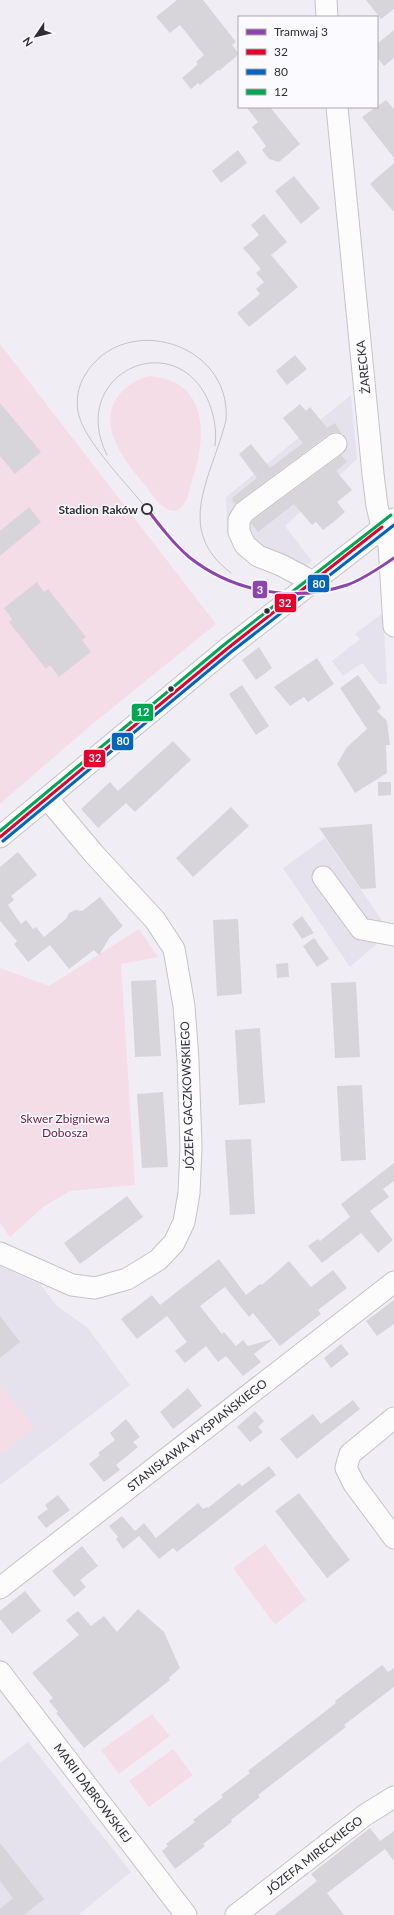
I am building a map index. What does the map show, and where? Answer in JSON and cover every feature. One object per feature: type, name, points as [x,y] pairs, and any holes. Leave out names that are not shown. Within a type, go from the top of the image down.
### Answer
[{"type":"street","points":[[326,0],[328,16]]},
{"type":"street","name":"ŻARECKA","points":[[336,108],[377,506],[388,523],[394,626]]},
{"type":"street","points":[[313,582],[281,565],[258,556],[245,545],[239,532],[239,520],[244,512],[336,444]]},
{"type":"street","points":[[0,837],[228,648],[388,523]]},
{"type":"street","name":"JÓZEFA GACZKOWSKIEGO","points":[[0,1253],[72,1285],[94,1288],[127,1279],[158,1260],[174,1243],[184,1222],[189,1193],[191,1147],[188,1060],[184,1006],[174,949],[156,920],[94,854],[47,798]]},
{"type":"street","points":[[323,877],[361,929],[394,935]]},
{"type":"street","name":"STANISŁAWA WYSPIAŃSKIEGO","points":[[0,1588],[394,1282]]},
{"type":"street","points":[[394,1418],[350,1454],[346,1468],[354,1484],[394,1538]]},
{"type":"street","name":"MARII DĄBROWSKIEJ","points":[[0,1672],[186,1915]]},
{"type":"street","name":"JÓZEFA MIRECKIEGO","points":[[236,1915],[365,1815],[394,1798]]},
{"type":"shaded area","points":[[351,395],[357,459],[285,526],[312,561],[290,578],[243,557],[227,533],[226,497]]},
{"type":"shaded area","points":[[383,613],[387,684],[379,684],[362,663],[343,676],[332,661],[360,639],[355,634]]},
{"type":"shaded area","points":[[325,838],[388,929],[384,938],[350,967],[283,868]]},
{"type":"shaded area","points":[[0,1266],[40,1284],[57,1306],[87,1327],[130,1385],[0,1485]]},
{"type":"shaded area","points":[[28,1742],[131,1872],[78,1915],[0,1915],[0,1763]]},
{"type":"green space","points":[[0,344],[216,624],[90,726],[0,804]]},
{"type":"green space","points":[[150,376],[169,380],[184,388],[193,400],[199,414],[201,430],[197,464],[187,499],[179,509],[175,511],[161,505],[131,468],[114,438],[111,427],[110,417],[112,407],[117,398],[130,384]]},
{"type":"green space","name":"Skwer Zbigniewa Dobosza","points":[[139,929],[158,957],[121,964],[135,1185],[70,1191],[43,1207],[10,1237],[0,1223],[0,968],[49,986]]},
{"type":"green space","points":[[0,1384],[34,1428],[0,1455]]},
{"type":"green space","points":[[265,1544],[306,1600],[275,1625],[233,1568]]},
{"type":"green space","points":[[152,1714],[170,1736],[119,1774],[101,1750]]},
{"type":"green space","points":[[173,1749],[193,1775],[149,1807],[129,1781]]},
{"type":"building","points":[[177,0],[203,0],[236,42],[232,45],[238,55],[200,85],[198,83],[191,89],[182,78],[198,64],[196,62],[204,55],[180,25],[170,33],[156,17]]},
{"type":"building","points":[[366,0],[394,0],[394,9],[381,19]]},
{"type":"building","points":[[394,30],[394,58],[384,66],[378,58],[378,43]]},
{"type":"building","points":[[386,100],[394,109],[394,158],[362,117],[375,108],[378,108],[378,106]]},
{"type":"building","points":[[247,108],[271,108],[300,144],[279,162],[269,159],[262,150],[266,146],[252,127],[258,122]]},
{"type":"building","points":[[238,150],[247,163],[221,183],[212,171]]},
{"type":"building","points":[[394,163],[394,212],[370,184]]},
{"type":"building","points":[[294,176],[320,208],[301,224],[275,191]]},
{"type":"building","points":[[264,214],[287,242],[271,255],[298,287],[249,327],[237,313],[260,294],[256,289],[264,282],[256,273],[261,269],[243,248],[259,235],[251,225]]},
{"type":"building","points":[[295,355],[307,369],[287,385],[276,371]]},
{"type":"building","points":[[0,403],[41,452],[15,474],[0,456]]},
{"type":"building","points":[[300,404],[306,411],[310,407],[327,428],[335,423],[341,433],[334,432],[329,434],[235,504],[231,499],[257,478],[239,454],[251,444],[270,468],[303,443],[283,418]]},
{"type":"building","points":[[341,455],[347,462],[336,471],[352,490],[337,502],[345,512],[323,530],[316,522],[312,525],[294,504],[258,532],[251,523],[253,520]]},
{"type":"building","points":[[29,507],[41,522],[0,556],[0,531]]},
{"type":"building","points":[[37,582],[44,592],[48,589],[86,637],[82,640],[91,652],[59,677],[50,665],[46,669],[9,622],[12,619],[4,608]]},
{"type":"building","points":[[259,647],[272,668],[256,680],[242,660]]},
{"type":"building","points":[[317,658],[334,684],[308,702],[304,697],[290,706],[274,687]]},
{"type":"building","points":[[358,675],[381,708],[377,711],[387,721],[390,745],[386,745],[387,773],[355,793],[337,764],[347,747],[367,729],[340,688]]},
{"type":"building","points":[[242,685],[269,726],[256,735],[229,694]]},
{"type":"building","points":[[173,741],[191,760],[135,812],[126,803],[98,828],[81,809],[110,782],[118,791]]},
{"type":"building","points":[[378,782],[391,782],[391,795],[378,796]]},
{"type":"building","points":[[231,807],[249,826],[193,877],[176,858]]},
{"type":"building","points":[[372,824],[376,888],[361,889],[319,828]]},
{"type":"building","points":[[18,852],[37,875],[11,896],[14,900],[8,905],[21,924],[26,920],[33,929],[36,927],[44,937],[66,919],[69,913],[75,910],[82,911],[100,897],[123,926],[110,937],[99,955],[94,950],[69,969],[50,945],[28,962],[14,944],[17,941],[0,921],[0,867]]},
{"type":"building","points":[[302,916],[314,933],[302,939],[292,924]]},
{"type":"building","points":[[238,919],[242,994],[217,996],[213,920]]},
{"type":"building","points":[[314,938],[329,959],[317,967],[303,946]]},
{"type":"building","points":[[288,963],[289,977],[277,978],[276,964]]},
{"type":"building","points":[[156,980],[161,1056],[135,1057],[131,981]]},
{"type":"building","points":[[356,982],[360,1057],[335,1058],[331,983]]},
{"type":"building","points":[[260,1028],[265,1103],[239,1105],[235,1030]]},
{"type":"building","points":[[362,1085],[366,1160],[341,1161],[337,1086]]},
{"type":"building","points":[[163,1092],[168,1167],[142,1168],[137,1094]]},
{"type":"building","points":[[251,1139],[255,1214],[230,1215],[225,1140]]},
{"type":"building","points":[[394,1163],[394,1181],[383,1189],[389,1197],[370,1211],[393,1240],[378,1253],[361,1233],[322,1263],[308,1246],[318,1239],[320,1241],[350,1217],[341,1204]]},
{"type":"building","points":[[127,1196],[143,1217],[80,1264],[64,1243]]},
{"type":"building","points":[[219,1259],[246,1295],[260,1284],[262,1285],[289,1261],[311,1287],[333,1270],[347,1288],[318,1310],[321,1314],[280,1346],[253,1313],[249,1317],[225,1287],[200,1306],[222,1334],[224,1332],[236,1346],[243,1340],[248,1346],[273,1339],[254,1354],[261,1362],[243,1376],[226,1356],[218,1362],[206,1346],[185,1363],[175,1351],[187,1342],[167,1316],[137,1339],[121,1319],[152,1295],[160,1305]]},
{"type":"building","points":[[394,1300],[394,1324],[377,1336],[366,1321]]},
{"type":"building","points":[[0,1316],[20,1342],[0,1358]]},
{"type":"building","points":[[341,1344],[349,1354],[331,1368],[324,1358]]},
{"type":"building","points":[[188,1388],[202,1406],[173,1429],[160,1412]]},
{"type":"building","points":[[353,1400],[360,1409],[297,1459],[280,1439],[313,1414],[321,1424]]},
{"type":"building","points":[[255,1411],[264,1421],[258,1427],[263,1432],[250,1442],[237,1427]]},
{"type":"building","points":[[126,1419],[140,1437],[133,1442],[138,1447],[116,1465],[120,1470],[104,1482],[89,1464],[100,1455],[98,1453],[115,1440],[110,1433]]},
{"type":"building","points":[[269,1466],[276,1475],[177,1552],[173,1548],[159,1559],[139,1536],[123,1549],[116,1539],[118,1537],[109,1526],[122,1516],[135,1531],[144,1523],[156,1538],[198,1503],[203,1509],[208,1508],[239,1483],[242,1486]]},
{"type":"building","points":[[299,1493],[350,1560],[327,1578],[275,1511]]},
{"type":"building","points":[[58,1495],[70,1510],[46,1528],[37,1517],[48,1509],[45,1505]]},
{"type":"building","points":[[82,1546],[98,1566],[80,1580],[86,1587],[74,1597],[52,1571]]},
{"type":"building","points":[[25,1591],[41,1611],[12,1634],[0,1619],[0,1611]]},
{"type":"building","points":[[138,1609],[164,1632],[180,1668],[169,1678],[170,1680],[84,1748],[56,1713],[58,1712],[49,1701],[53,1698],[32,1673],[79,1635],[66,1620],[78,1611],[91,1626],[104,1616],[117,1632]]},
{"type":"building","points":[[382,1665],[388,1672],[394,1668],[394,1687],[344,1725],[346,1727],[258,1795],[260,1797],[231,1820],[232,1822],[203,1844],[205,1846],[175,1869],[162,1851],[168,1846],[166,1844],[195,1822],[193,1820],[223,1797],[221,1795],[250,1773],[248,1771],[336,1703],[335,1701]]},
{"type":"building","points":[[370,1828],[380,1841],[394,1831],[394,1861],[385,1849],[327,1893],[344,1915],[274,1915],[317,1881],[311,1874]]},
{"type":"building","points":[[0,1843],[44,1899],[24,1915],[0,1915],[0,1909],[13,1898],[0,1881]]},
{"type":"tram line","points":[[147,509],[90,439],[79,416],[77,400],[79,389],[85,375],[103,355],[124,344],[148,340],[172,344],[194,355],[212,371],[223,393],[226,420],[206,481],[200,520],[204,538],[213,556],[231,573]]},
{"type":"tram line","points":[[107,455],[98,427],[101,402],[112,383],[128,370],[149,363],[171,365],[191,376],[207,398],[214,422],[216,440],[215,446]]},
{"type":"tram line","name":"3","points":[[147,509],[183,552],[206,569],[225,579],[264,591],[306,593],[347,585],[359,580],[394,558]]},
{"type":"transit line","name":"12","points":[[0,831],[225,644],[391,515]]},
{"type":"transit line","name":"80","points":[[3,841],[231,652],[394,525]]},
{"type":"transit line","name":"32","points":[[0,837],[228,648],[382,527]]},
{"type":"place","name":"Stadion Raków","points":[[147,509]]}]
